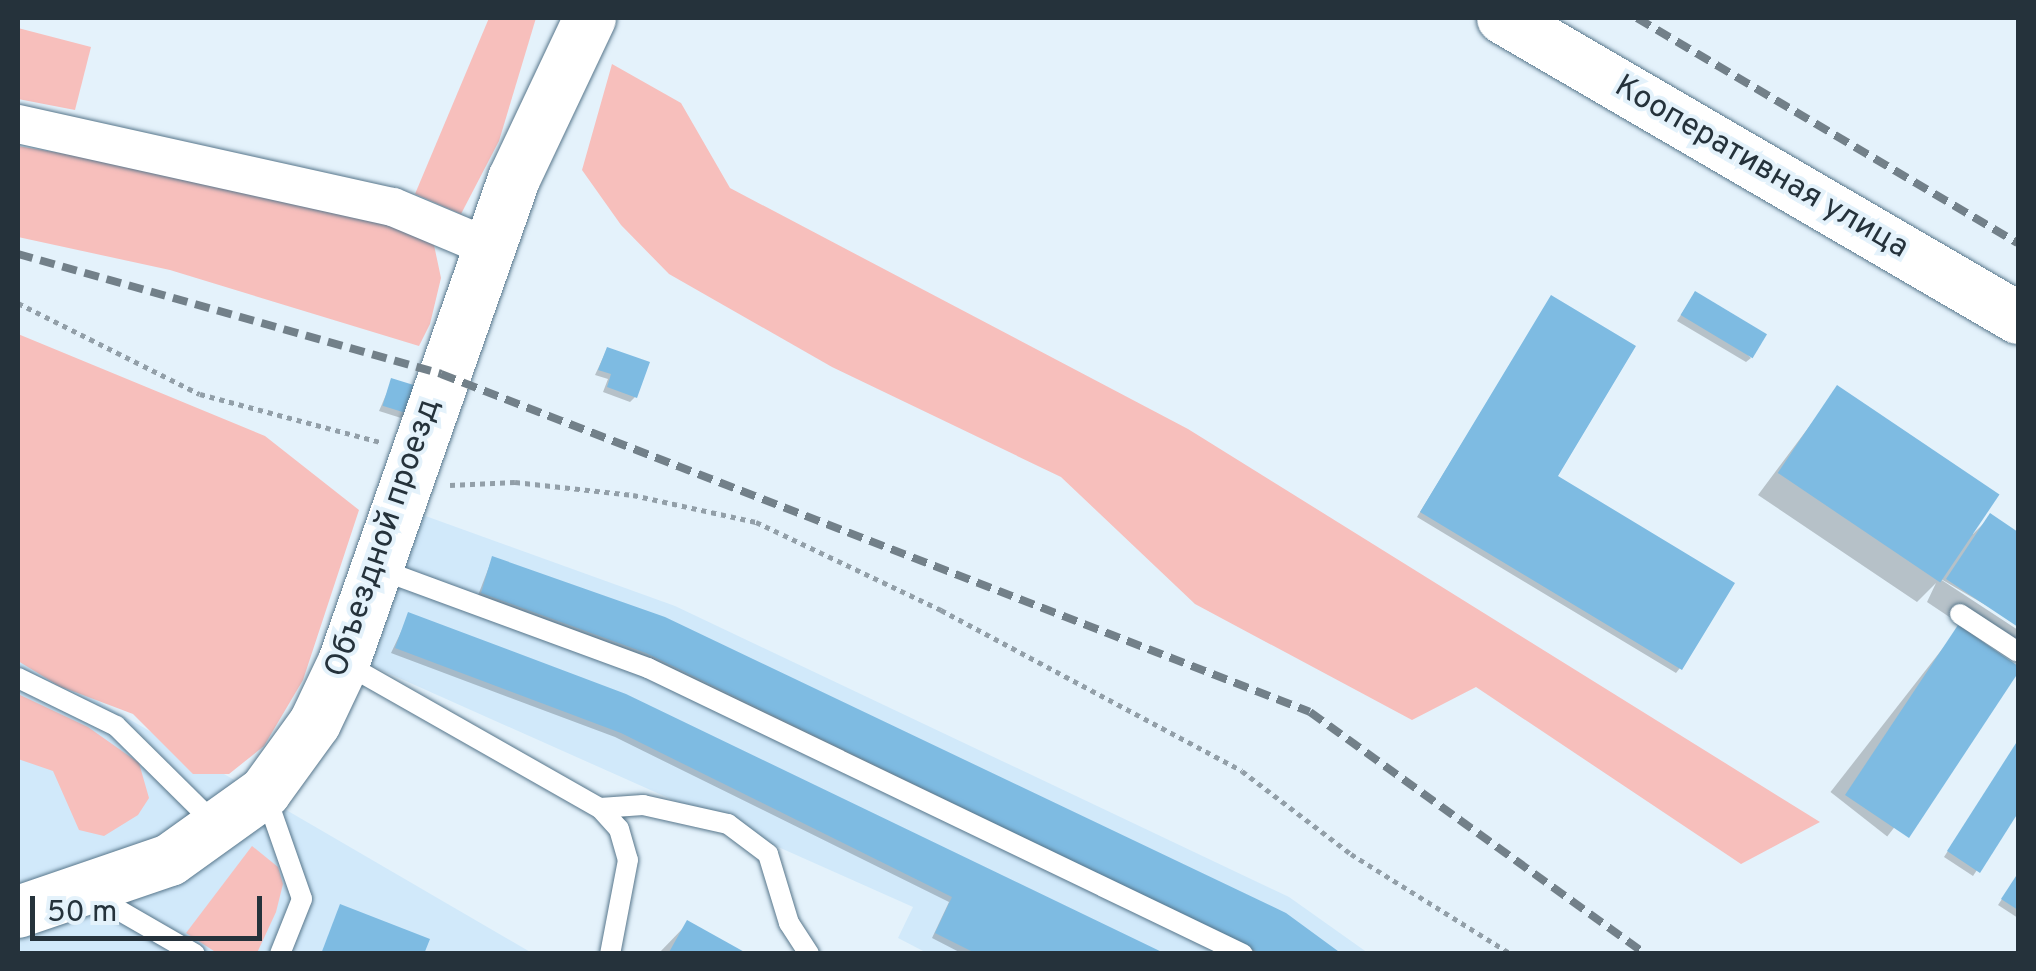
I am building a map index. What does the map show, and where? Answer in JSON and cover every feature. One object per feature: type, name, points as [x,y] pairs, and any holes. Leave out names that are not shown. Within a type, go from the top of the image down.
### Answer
[{"type":"main road","name":"Объездной проезд","points":[[18,912],[170,860],[264,792],[315,723],[344,662],[488,247],[590,18]]},
{"type":"main road","name":"Кооперативная улица","points":[[1503,18],[2018,318]]},
{"type":"street","points":[[18,124],[393,207],[488,247]]},
{"type":"lane","points":[[377,568],[648,668],[1242,954]]},
{"type":"lane","points":[[1960,614],[2018,652]]},
{"type":"lane","points":[[344,662],[600,808],[619,830],[628,860],[610,954]]},
{"type":"lane","points":[[18,678],[116,726],[218,826]]},
{"type":"lane","points":[[264,792],[302,899],[280,954]]},
{"type":"lane","points":[[600,808],[643,805],[728,824],[768,854],[788,923],[809,954]]},
{"type":"lane","points":[[83,890],[185,951]]},
{"type":"path","points":[[18,303],[200,394],[336,434],[410,468],[633,495],[756,522],[941,610],[1242,771],[1351,854],[1511,954]]},
{"type":"shaded area","points":[[489,18],[536,18],[499,141],[461,214],[415,194]]},
{"type":"shaded area","points":[[18,28],[91,47],[75,110],[18,99]]},
{"type":"shaded area","points":[[612,64],[681,103],[730,188],[1188,429],[1820,822],[1741,864],[1476,687],[1412,720],[1195,604],[1061,477],[832,367],[669,274],[621,225],[582,170]]},
{"type":"shaded area","points":[[18,146],[251,185],[368,216],[434,245],[441,278],[430,324],[419,346],[170,270],[18,237]]},
{"type":"shaded area","points":[[18,334],[265,436],[359,510],[303,680],[264,746],[229,774],[193,774],[133,714],[59,686],[18,661]]},
{"type":"shaded area","points":[[420,514],[675,606],[1289,897],[1368,953],[927,953],[898,938],[913,907],[370,665]]},
{"type":"shaded area","points":[[18,655],[288,811],[532,953],[18,953]]},
{"type":"shaded area","points":[[18,694],[88,727],[139,763],[149,798],[138,815],[104,836],[79,830],[53,771],[18,759]]},
{"type":"shaded area","points":[[252,846],[278,867],[283,884],[276,912],[257,953],[217,953],[186,933]]},
{"type":"building","points":[[1695,291],[1767,334],[1753,358],[1681,315]]},
{"type":"building","points":[[1551,295],[1636,346],[1558,476],[1735,583],[1682,670],[1420,512]]},
{"type":"building","points":[[607,347],[650,362],[637,398],[607,387],[611,374],[598,370]]},
{"type":"building","points":[[391,378],[417,386],[408,414],[383,406]]},
{"type":"building","points":[[1837,385],[1999,495],[1940,582],[1778,473]]},
{"type":"building","points":[[1990,513],[2018,532],[2018,627],[1946,579]]},
{"type":"building","points":[[492,556],[665,617],[1286,913],[1342,954],[1262,954],[646,653],[481,593]]},
{"type":"building","points":[[408,612],[626,694],[1166,954],[977,954],[935,933],[952,897],[621,733],[395,648]]},
{"type":"building","points":[[1958,625],[2018,666],[2018,673],[1909,838],[1845,795]]},
{"type":"building","points":[[2018,740],[2018,813],[1980,873],[1947,851]]},
{"type":"building","points":[[2018,873],[2018,910],[2001,899]]},
{"type":"building","points":[[340,904],[430,939],[424,954],[321,954]]},
{"type":"building","points":[[687,920],[748,954],[668,954]]},
{"type":"railway","points":[[1637,18],[2018,243]]},
{"type":"railway","points":[[18,254],[441,374],[1310,712],[1646,954]]}]
